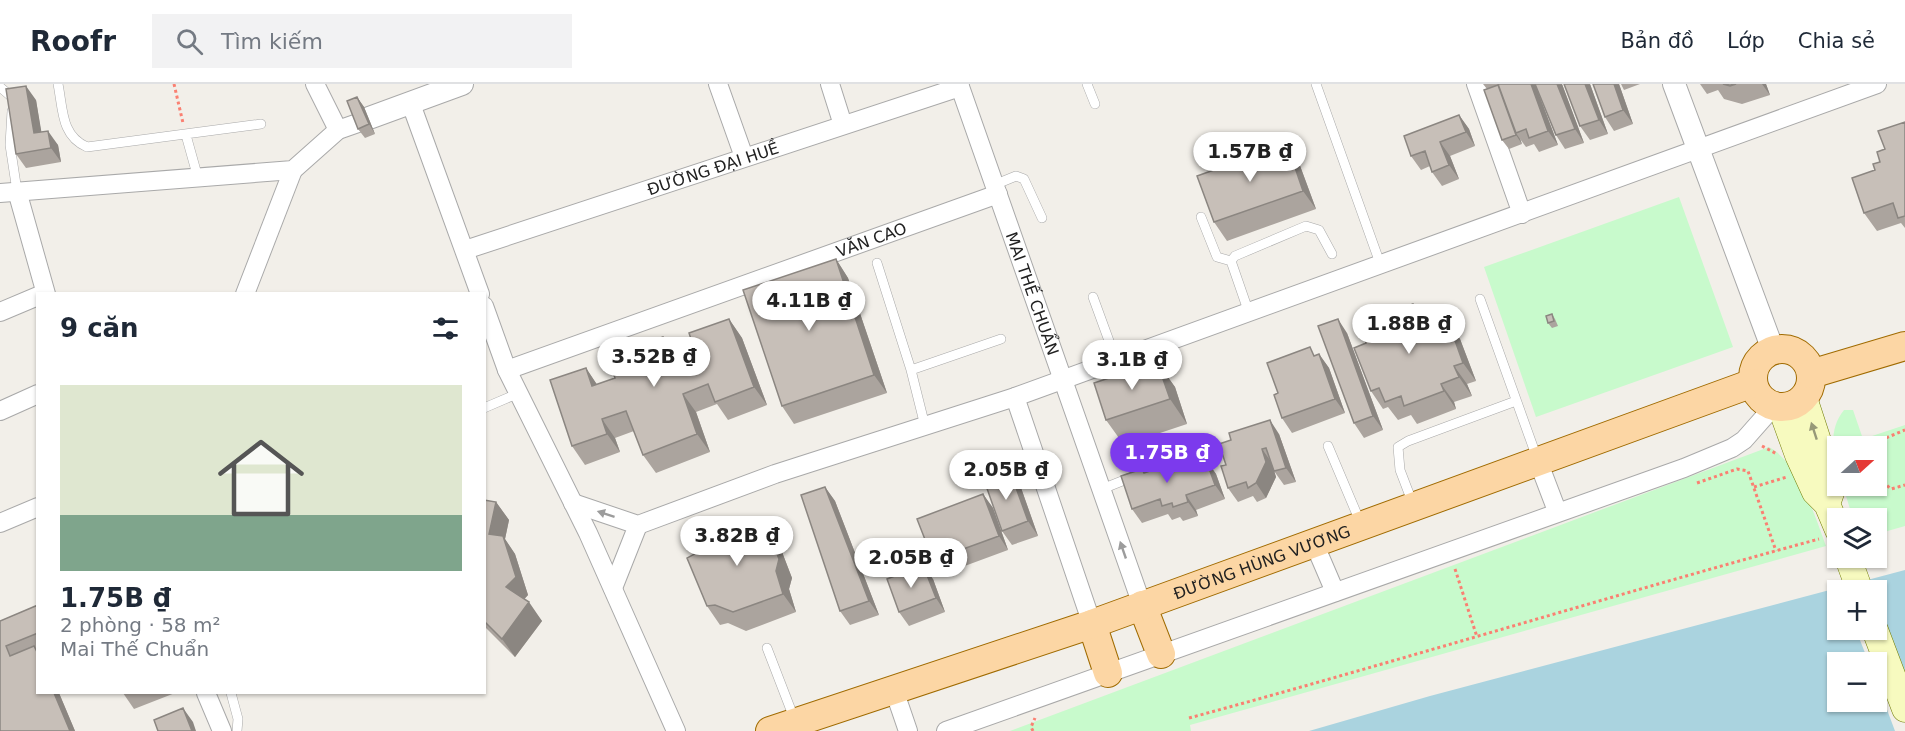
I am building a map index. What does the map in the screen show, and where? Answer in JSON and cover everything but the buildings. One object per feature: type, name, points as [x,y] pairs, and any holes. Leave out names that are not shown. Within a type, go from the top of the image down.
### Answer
[{"type":"main road","points":[[1827,508],[1827,504],[1815,492],[1792,396],[1807,362],[1797,353],[1785,349],[1773,350],[1761,357],[1754,369],[1753,383],[1757,393],[1792,396],[1905,346]]},
{"type":"main road","name":"ĐƯỜNG HÙNG VƯƠNG","points":[[782,727],[1092,624],[1753,383]]},
{"type":"main road","points":[[1142,605],[1161,654]]},
{"type":"main road","points":[[1092,624],[1107,673]]},
{"type":"main road","points":[[1879,640],[1905,709]]},
{"type":"street","points":[[315,84],[338,130]]},
{"type":"street","points":[[246,292],[293,170],[338,130],[462,84]]},
{"type":"street","points":[[718,84],[744,157]]},
{"type":"street","points":[[830,84],[843,125]]},
{"type":"street","points":[[1476,84],[1522,214]]},
{"type":"street","points":[[1674,84],[1773,350]]},
{"type":"street","points":[[573,503],[638,525],[775,474],[1015,397],[1877,84]]},
{"type":"street","name":"ĐƯỜNG ĐẠI HUỀ","points":[[465,250],[959,86]]},
{"type":"street","name":"MAI THẾ CHUẨN","points":[[959,86],[1142,605]]},
{"type":"street","points":[[411,104],[479,292]]},
{"type":"street","points":[[41,292],[9,192],[293,170]]},
{"type":"street","name":"VĂN CAO","points":[[507,370],[996,189]]},
{"type":"street","points":[[0,312],[36,297]]},
{"type":"street","points":[[486,312],[507,370],[613,588],[676,731]]},
{"type":"street","points":[[0,411],[36,395]]},
{"type":"street","points":[[946,731],[1684,468],[1732,448],[1744,440],[1792,396]]},
{"type":"street","points":[[1015,397],[1092,624]]},
{"type":"street","points":[[1538,461],[1557,512]]},
{"type":"street","points":[[0,523],[36,508]]},
{"type":"street","points":[[613,588],[638,525]]},
{"type":"street","points":[[1314,543],[1335,592]]},
{"type":"street","points":[[894,690],[908,731]]},
{"type":"street","points":[[206,694],[222,731]]},
{"type":"lane","points":[[58,84],[67,130],[72,139],[87,147],[261,124]]},
{"type":"lane","points":[[1087,84],[1095,104]]},
{"type":"lane","points":[[1316,84],[1381,266]]},
{"type":"lane","points":[[0,87],[15,95],[9,192]]},
{"type":"lane","points":[[186,135],[198,178]]},
{"type":"lane","points":[[0,156],[12,154]]},
{"type":"lane","points":[[996,189],[1016,176],[1024,179],[1042,218]]},
{"type":"lane","points":[[1201,218],[1217,257],[1231,261]]},
{"type":"lane","points":[[1231,261],[1240,252],[1306,226],[1319,230],[1332,255]]},
{"type":"lane","points":[[1231,261],[1249,313]]},
{"type":"lane","points":[[877,262],[911,370],[925,426]]},
{"type":"lane","points":[[1093,297],[1116,360]]},
{"type":"lane","points":[[1480,299],[1538,461]]},
{"type":"lane","points":[[911,370],[1001,339]]},
{"type":"lane","points":[[486,407],[519,393]]},
{"type":"lane","points":[[1414,506],[1400,470],[1398,447],[1408,441],[1516,401]]},
{"type":"lane","points":[[1328,446],[1362,525]]},
{"type":"lane","points":[[1102,489],[1167,463]]},
{"type":"lane","points":[[767,648],[782,727]]},
{"type":"lane","points":[[231,694],[237,719],[237,731]]},
{"type":"path","points":[[174,84],[186,135]]},
{"type":"path","points":[[1887,438],[1905,430]]},
{"type":"path","points":[[1762,446],[1783,461]]},
{"type":"path","points":[[1692,485],[1741,468],[1751,474],[1776,551]]},
{"type":"path","points":[[1754,487],[1786,478],[1789,472]]},
{"type":"path","points":[[1887,487],[1891,489],[1905,485]]},
{"type":"path","points":[[1189,718],[1827,535]]},
{"type":"path","points":[[1446,572],[1466,565]]},
{"type":"path","points":[[1455,569],[1477,637]]},
{"type":"path","points":[[1030,716],[1040,712],[1032,721],[1033,731]]},
{"type":"green space","points":[[1679,197],[1733,347],[1536,417],[1484,267]]},
{"type":"green space","points":[[1844,410],[1853,410],[1862,436],[1833,436],[1839,417]]},
{"type":"green space","points":[[1905,425],[1905,526],[1887,531],[1887,508],[1850,508],[1846,496],[1887,496],[1887,436],[1872,436]]},
{"type":"green space","points":[[1769,447],[1779,454],[1797,477],[1811,505],[1826,546],[1190,725],[1191,731],[1010,731]]},
{"type":"water","points":[[1905,570],[1905,731],[1309,731],[1430,696],[1827,591],[1827,640],[1887,640],[1887,580],[1867,580]]},
{"type":"pier","points":[[1887,630],[1905,678],[1905,731],[1895,731],[1887,710],[1887,652],[1865,652],[1860,640],[1887,640]]}]
